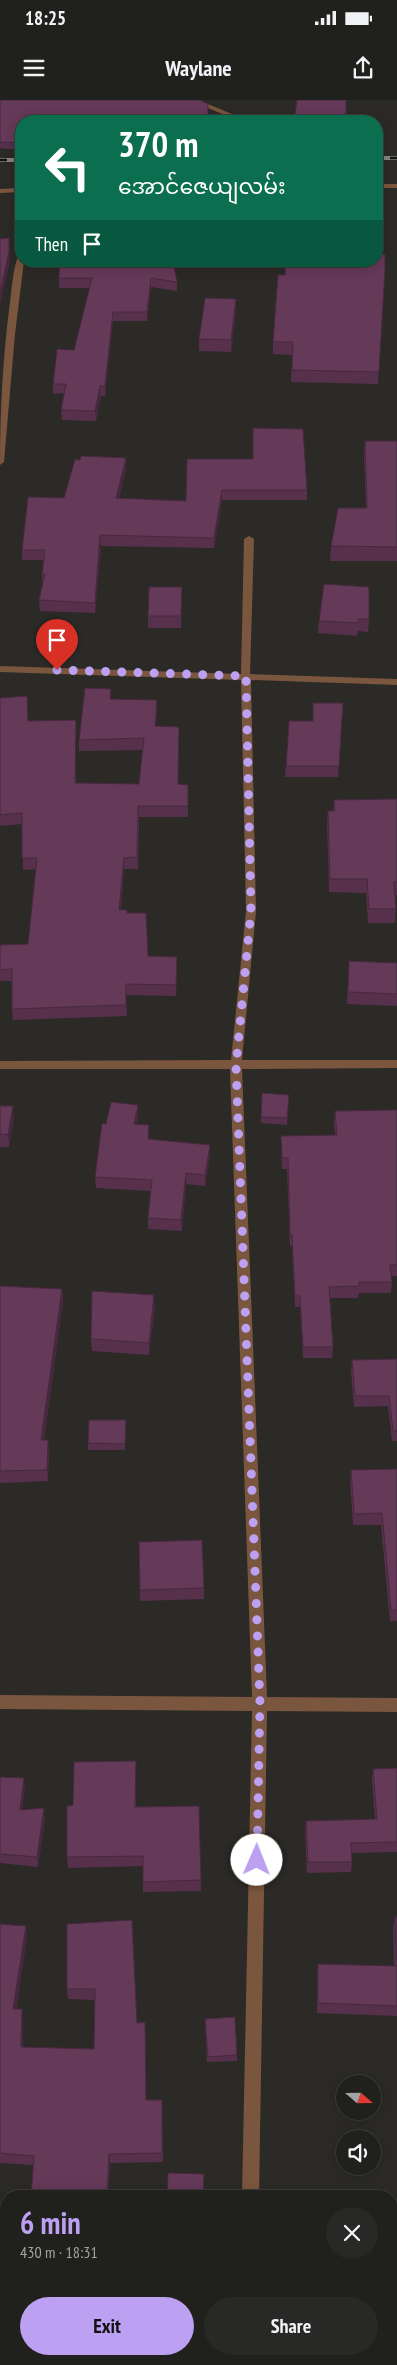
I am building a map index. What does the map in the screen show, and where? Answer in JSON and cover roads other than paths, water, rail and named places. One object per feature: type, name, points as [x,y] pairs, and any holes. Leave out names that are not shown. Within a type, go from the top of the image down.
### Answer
[{"type":"street","points":[[192,100],[230,115]]},
{"type":"street","points":[[383,186],[397,186]]},
{"type":"street","points":[[0,190],[15,190]]},
{"type":"street","points":[[0,462],[2,410],[20,267]]},
{"type":"street","points":[[249,539],[246,676],[251,911],[236,1066],[260,1703],[250,2190]]},
{"type":"street","points":[[0,669],[397,682]]},
{"type":"street","points":[[0,1065],[236,1066],[397,1064]]},
{"type":"street","points":[[0,1702],[397,1705]]},
{"type":"railway","points":[[383,158],[397,158]]},
{"type":"railway","points":[[0,160],[15,160]]}]
